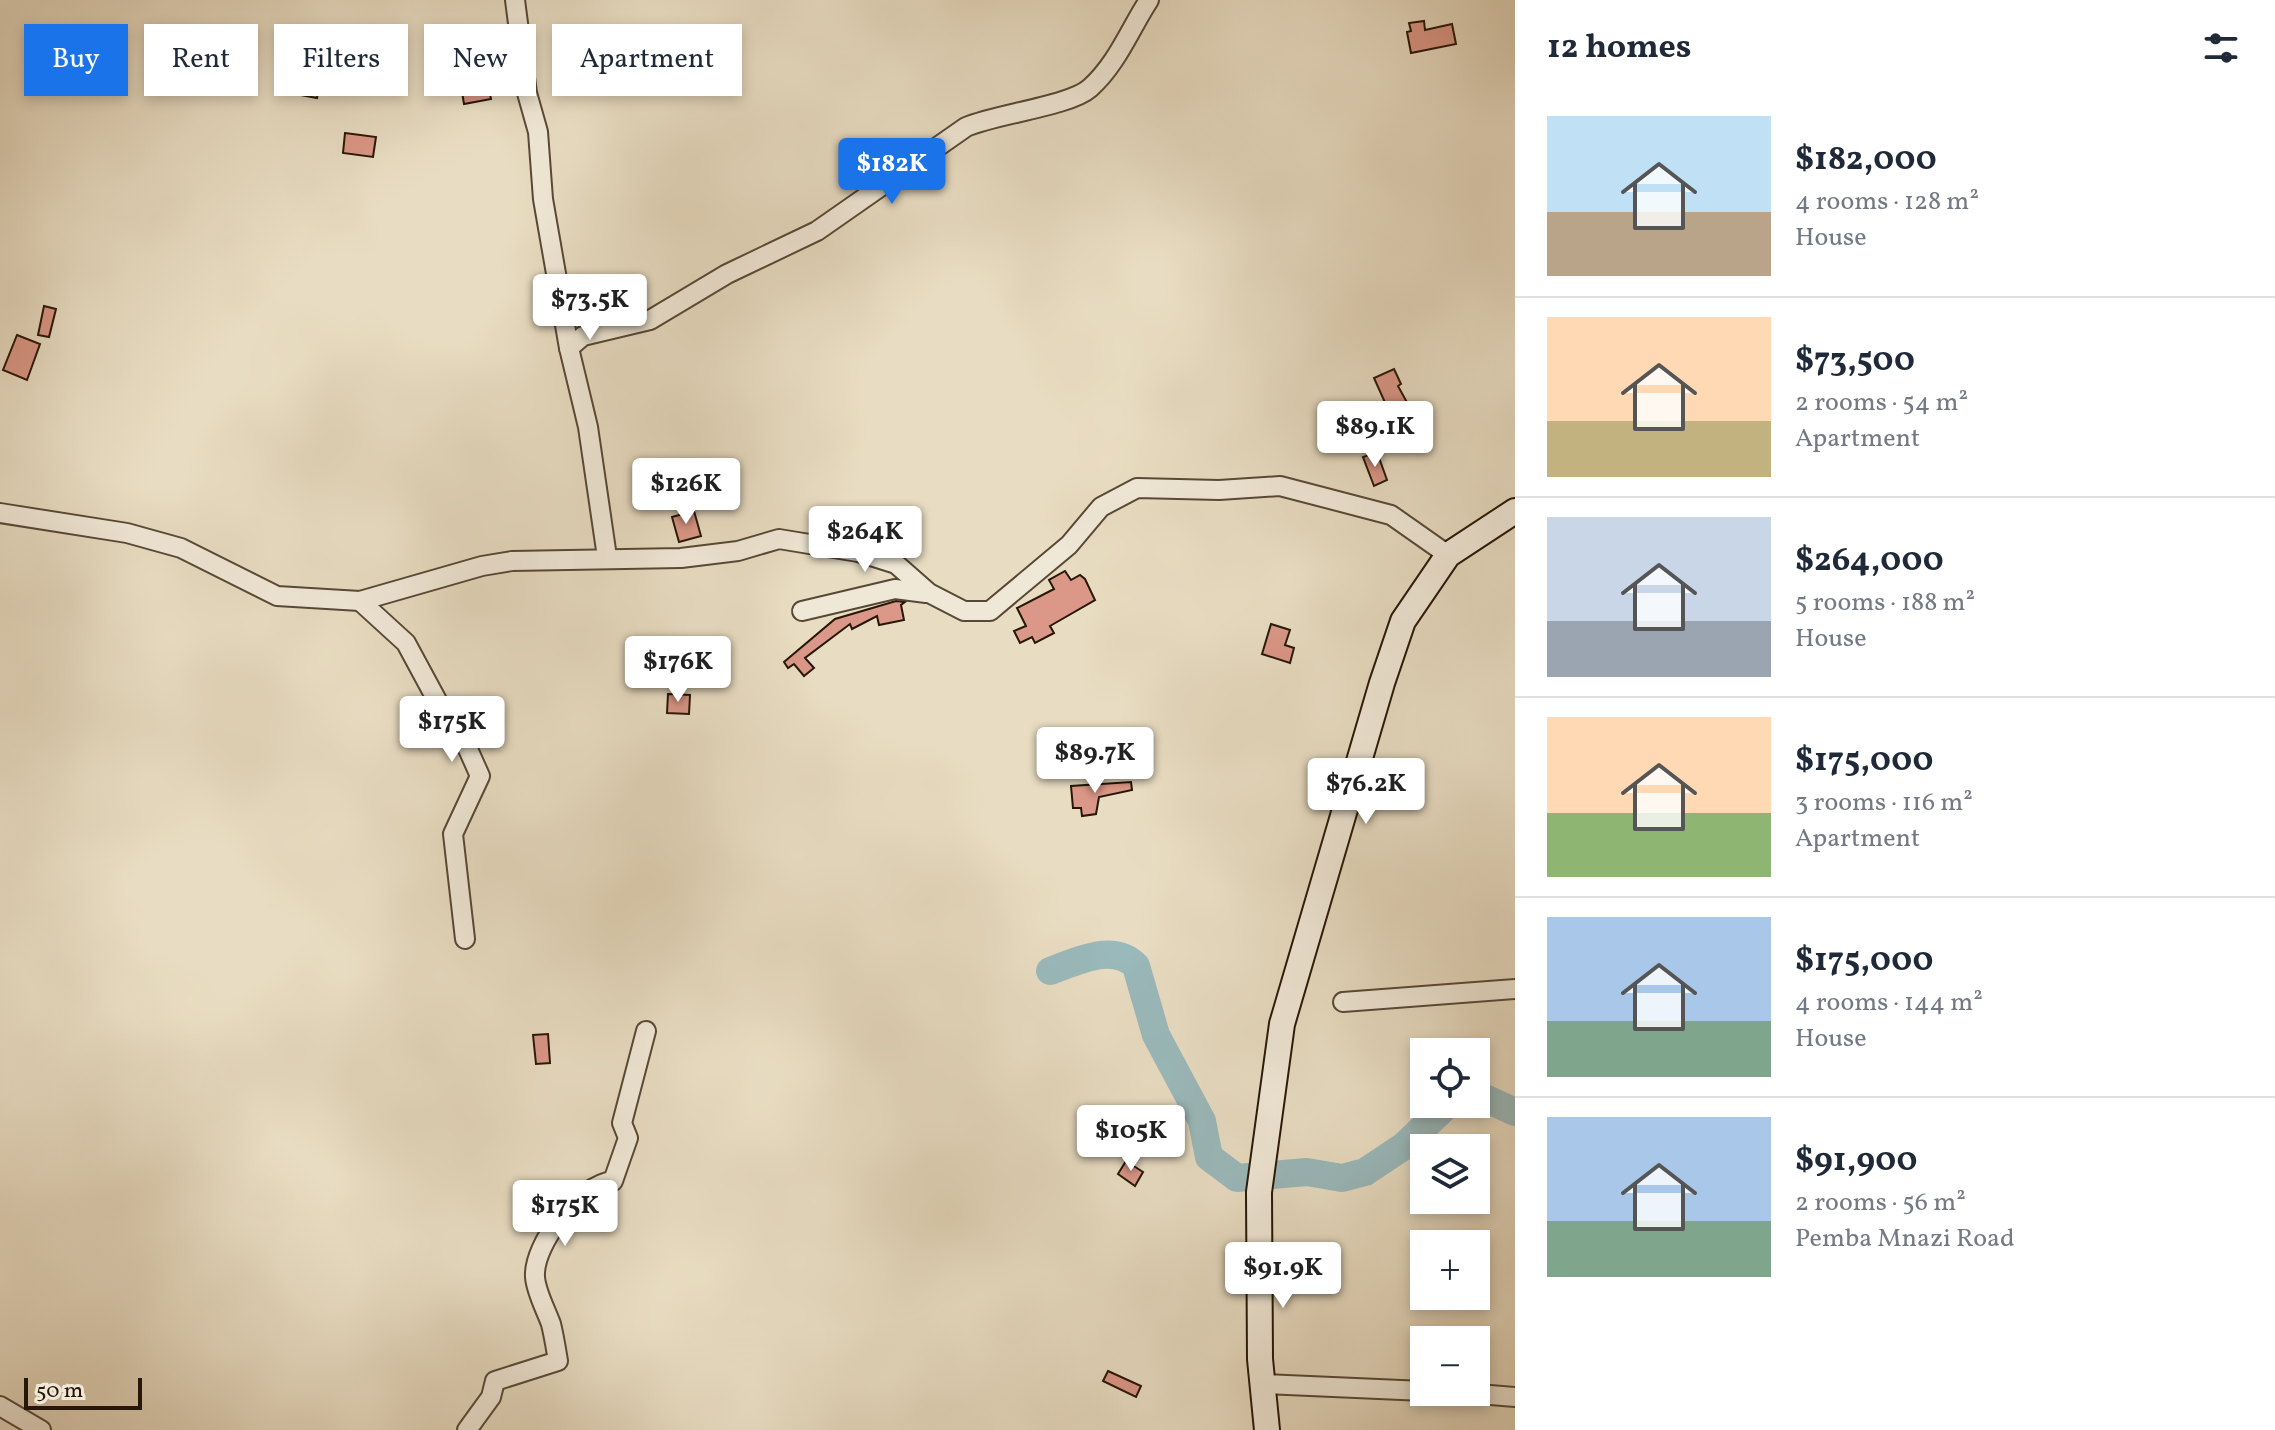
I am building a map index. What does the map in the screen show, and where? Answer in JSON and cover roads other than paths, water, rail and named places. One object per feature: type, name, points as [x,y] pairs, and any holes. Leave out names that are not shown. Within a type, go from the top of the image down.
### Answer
[{"type":"main road","points":[[1267,1430],[1262,1384],[1259,1192],[1282,1024],[1403,621],[1448,555],[1515,511]]},
{"type":"street","points":[[515,0],[527,93],[538,132],[543,199],[569,348],[588,427],[607,557]]},
{"type":"street","points":[[569,348],[583,336],[650,320],[727,274],[817,231],[966,127],[990,117],[1074,97],[1090,89],[1118,53],[1149,0]]},
{"type":"street","points":[[0,513],[127,533],[181,548],[277,596],[360,601],[482,566],[512,561],[681,558],[738,551],[779,539],[805,542],[896,564],[929,593],[964,611],[990,611],[1069,545],[1101,507],[1137,488],[1219,490],[1280,486],[1391,515],[1448,555]]},
{"type":"street","points":[[802,611],[895,589],[929,593]]},
{"type":"street","points":[[360,601],[406,643],[440,706],[455,720],[480,776],[453,834],[465,939]]},
{"type":"street","points":[[1343,1002],[1515,989]]},
{"type":"street","points":[[467,1430],[491,1397],[495,1381],[558,1361],[535,1276],[548,1234],[573,1203],[604,1182],[613,1181],[628,1138],[622,1123],[646,1031]]},
{"type":"street","points":[[1262,1384],[1410,1390]]},
{"type":"street","points":[[1490,1395],[1515,1397]]},
{"type":"street","points":[[0,1406],[41,1430]]},
{"type":"waterway","points":[[1050,971],[1083,959],[1106,955],[1117,955],[1136,966],[1156,1035],[1202,1121],[1209,1157],[1237,1178],[1307,1172],[1342,1178],[1365,1172],[1404,1146],[1433,1118]]},
{"type":"waterway","points":[[1490,1100],[1515,1112]]}]
